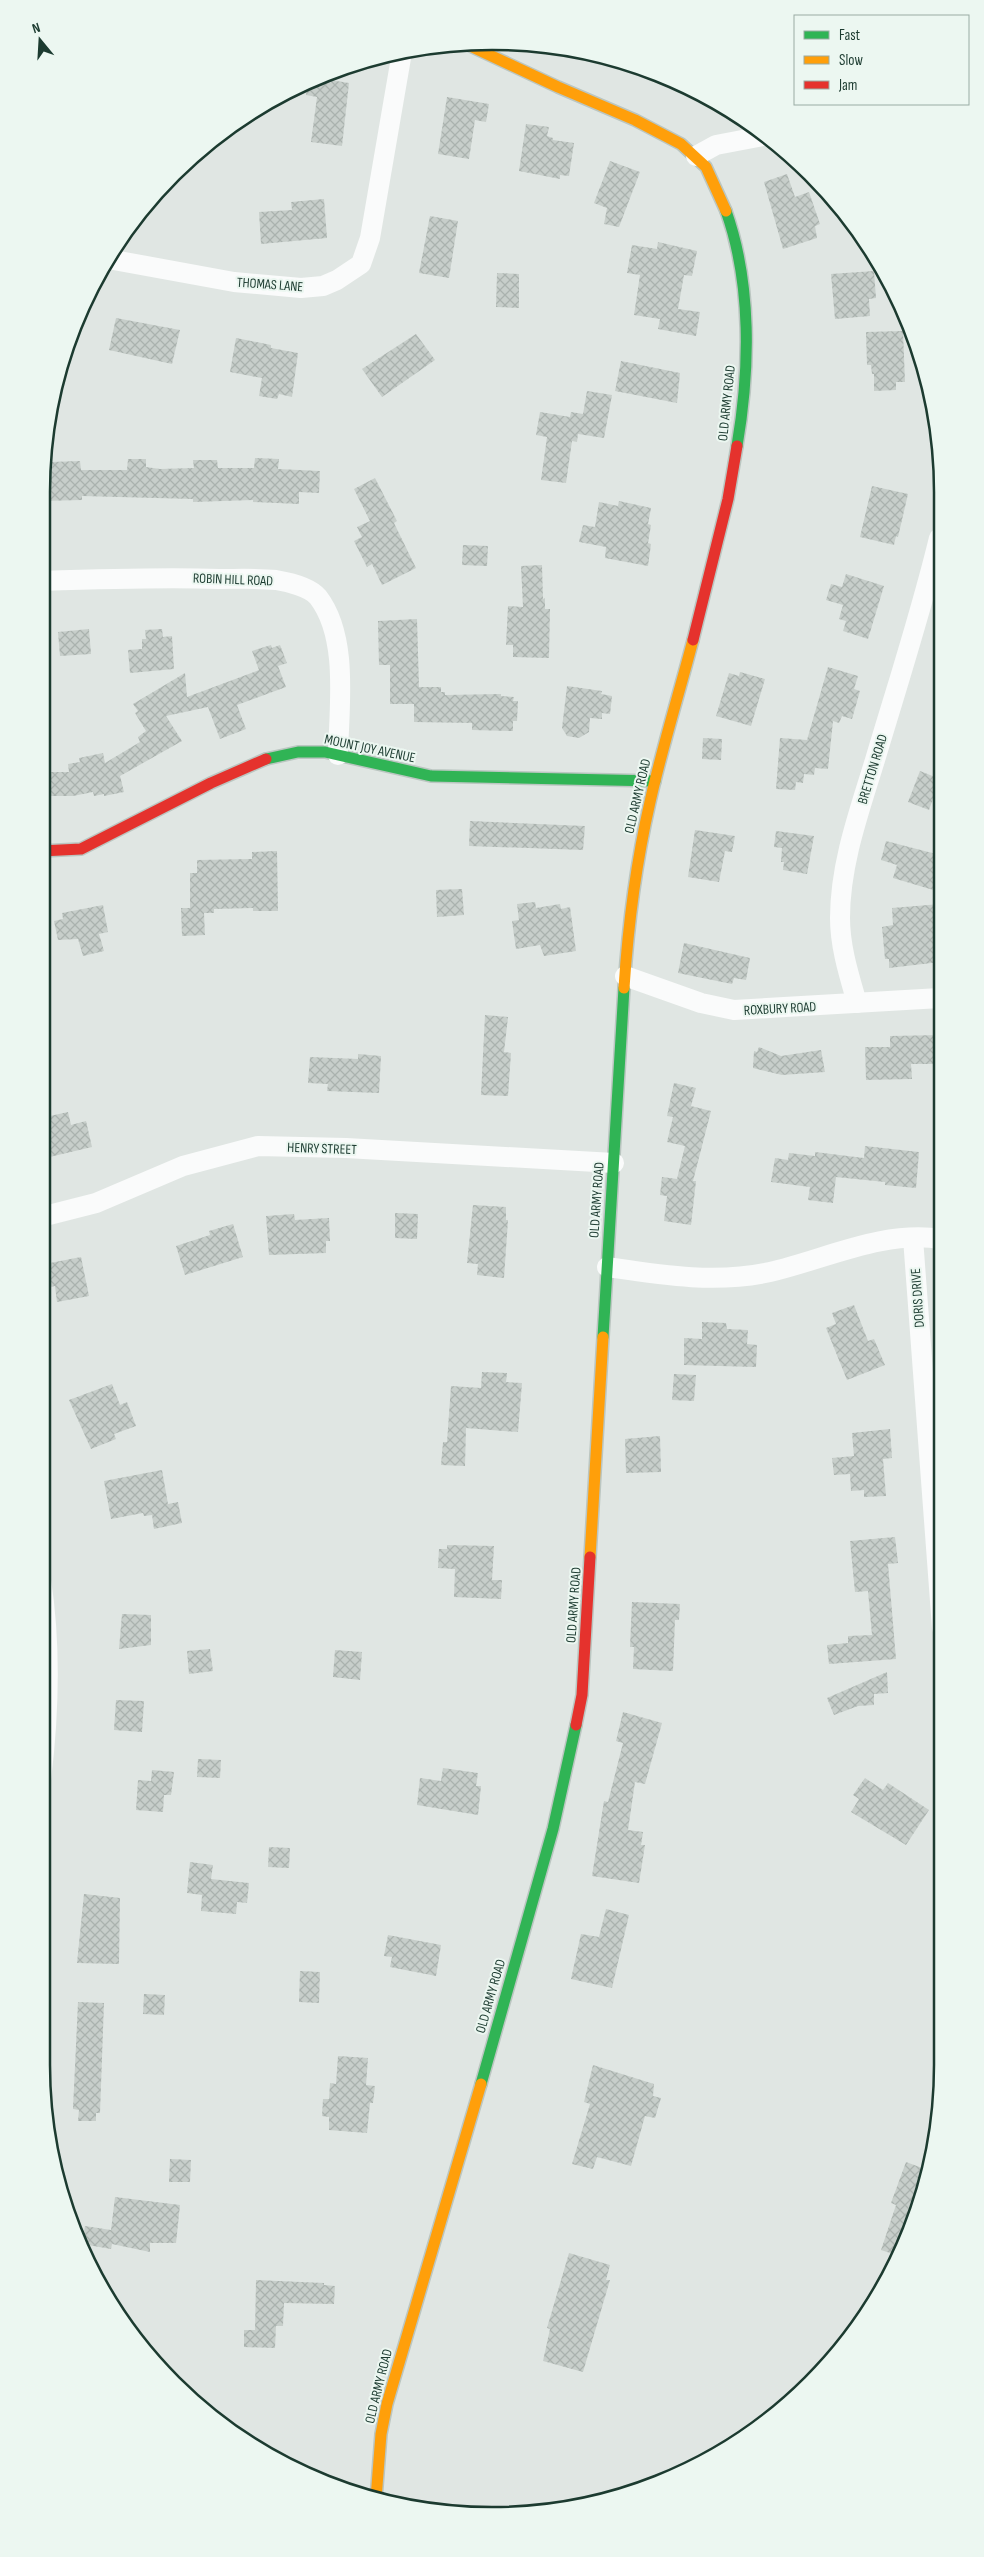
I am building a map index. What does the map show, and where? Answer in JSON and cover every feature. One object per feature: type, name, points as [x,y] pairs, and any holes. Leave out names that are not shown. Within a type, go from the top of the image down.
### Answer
[{"type":"street","name":"OLD ARMY ROAD","points":[[377,2492],[381,2434],[391,2385],[446,2208],[553,1829],[580,1703],[588,1621],[625,976],[638,857],[655,780],[728,499],[744,386],[744,296],[736,247],[722,201],[709,174],[696,156],[644,125],[480,50]]},
{"type":"street","name":"THOMAS LANE","points":[[115,260],[234,282],[301,288],[323,286],[337,280],[361,264],[370,238],[401,59]]},
{"type":"street","points":[[696,156],[721,143],[756,137]]},
{"type":"street","name":"BRETTON ROAD","points":[[857,1003],[841,938],[840,900],[843,876],[854,826],[934,560]]},
{"type":"street","name":"ROBIN HILL ROAD","points":[[50,581],[152,577],[277,580],[299,586],[316,595],[328,614],[337,640],[340,695],[338,755]]},
{"type":"street","name":"MOUNT JOY AVENUE","points":[[50,851],[81,850],[211,783],[265,759],[298,752],[325,752],[431,776],[655,780]]},
{"type":"street","name":"ROXBURY ROAD","points":[[625,976],[700,1003],[734,1010],[934,998]]},
{"type":"street","name":"HENRY STREET","points":[[50,1215],[96,1203],[183,1166],[258,1146],[346,1148],[614,1162]]},
{"type":"street","name":"DORIS DRIVE","points":[[913,1238],[934,1520]]},
{"type":"street","points":[[607,1267],[682,1278],[724,1278],[768,1272],[888,1239],[934,1239]]},
{"type":"building","points":[[332,80],[349,83],[342,146],[311,142],[317,97],[306,95],[307,92]]},
{"type":"building","points":[[447,97],[489,104],[486,122],[475,120],[469,159],[438,154]]},
{"type":"building","points":[[526,124],[549,127],[547,136],[553,138],[553,140],[574,143],[569,176],[560,175],[560,179],[519,171]]},
{"type":"building","points":[[610,161],[640,172],[619,227],[604,224],[607,208],[594,203]]},
{"type":"building","points":[[787,174],[795,197],[809,192],[820,224],[815,226],[817,238],[783,249],[764,182]]},
{"type":"building","points":[[324,199],[327,238],[261,244],[259,212],[292,210],[291,202]]},
{"type":"building","points":[[430,216],[458,221],[449,278],[419,273]]},
{"type":"building","points":[[658,242],[697,251],[692,276],[684,275],[678,309],[700,312],[696,336],[658,329],[660,319],[634,315],[640,275],[627,273],[632,245],[657,249]]},
{"type":"building","points":[[874,271],[876,298],[869,299],[870,316],[835,319],[831,274]]},
{"type":"building","points":[[497,273],[519,274],[519,308],[496,307]]},
{"type":"building","points":[[116,318],[180,330],[172,364],[109,350]]},
{"type":"building","points":[[903,331],[905,382],[896,382],[896,390],[874,391],[874,374],[872,374],[871,365],[867,365],[866,332]]},
{"type":"building","points":[[416,334],[435,360],[382,397],[362,369]]},
{"type":"building","points":[[236,338],[298,353],[292,397],[279,394],[277,399],[259,396],[262,378],[230,372]]},
{"type":"building","points":[[621,361],[680,373],[677,403],[615,391]]},
{"type":"building","points":[[587,391],[612,395],[604,438],[578,434],[577,442],[572,441],[566,483],[541,480],[547,437],[536,435],[540,412],[570,417],[571,412],[583,414]]},
{"type":"building","points":[[255,458],[279,459],[278,469],[320,471],[319,493],[299,492],[299,504],[253,502],[253,500],[193,502],[193,499],[82,496],[82,500],[50,501],[51,462],[80,461],[81,470],[127,470],[128,459],[146,459],[146,467],[160,469],[194,468],[193,460],[217,460],[218,468],[254,468]]},
{"type":"building","points":[[375,478],[397,521],[394,523],[416,568],[382,585],[372,564],[367,567],[354,541],[362,537],[357,527],[370,521],[354,489]]},
{"type":"building","points":[[872,486],[908,494],[898,537],[896,536],[894,545],[860,537]]},
{"type":"building","points":[[619,501],[651,508],[648,524],[651,525],[648,543],[651,544],[648,566],[605,558],[606,547],[579,542],[583,525],[595,527],[599,502],[618,506]]},
{"type":"building","points":[[463,545],[488,546],[487,566],[462,565]]},
{"type":"building","points":[[542,565],[543,599],[545,598],[545,609],[550,609],[549,658],[513,657],[513,645],[506,645],[508,606],[523,607],[521,566]]},
{"type":"building","points":[[846,574],[884,586],[868,639],[843,631],[846,621],[839,619],[843,605],[826,600],[831,584],[842,587]]},
{"type":"building","points":[[417,619],[419,687],[441,687],[441,692],[445,692],[445,695],[501,694],[501,696],[514,697],[513,701],[518,701],[517,721],[513,721],[513,731],[472,730],[472,723],[414,722],[414,704],[390,704],[390,665],[379,665],[378,621]]},
{"type":"building","points":[[89,629],[91,654],[60,656],[58,632]]},
{"type":"building","points":[[162,629],[163,637],[172,636],[174,669],[130,673],[128,650],[142,649],[142,639],[146,639],[145,630]]},
{"type":"building","points":[[271,645],[272,648],[280,645],[287,663],[278,666],[286,687],[237,705],[246,729],[220,739],[208,707],[166,716],[182,741],[120,776],[124,792],[104,796],[104,794],[94,796],[93,792],[73,796],[50,796],[50,772],[69,772],[68,764],[80,762],[79,758],[103,753],[105,763],[140,742],[138,737],[146,731],[135,713],[138,711],[133,704],[185,673],[187,697],[259,670],[252,651]]},
{"type":"building","points":[[828,667],[858,676],[854,689],[860,691],[852,719],[842,716],[839,723],[833,721],[828,769],[815,768],[814,775],[804,774],[803,783],[796,782],[795,790],[776,789],[780,738],[807,740]]},
{"type":"building","points":[[740,672],[765,679],[751,726],[716,716],[729,673],[739,676]]},
{"type":"building","points":[[567,686],[602,691],[601,694],[612,696],[610,714],[602,713],[602,719],[590,718],[589,732],[579,738],[567,736],[562,728]]},
{"type":"building","points":[[703,738],[722,739],[721,760],[702,759]]},
{"type":"building","points":[[920,771],[934,777],[934,796],[929,810],[908,802]]},
{"type":"building","points":[[470,821],[585,826],[583,850],[469,846]]},
{"type":"building","points":[[695,830],[735,836],[732,852],[725,851],[719,882],[688,877]]},
{"type":"building","points":[[776,831],[814,836],[807,874],[783,870],[784,862],[781,862],[782,848],[774,847]]},
{"type":"building","points":[[886,841],[934,853],[934,890],[893,878],[897,865],[881,860]]},
{"type":"building","points":[[277,851],[278,911],[253,911],[253,908],[214,909],[214,913],[204,913],[205,935],[182,936],[181,908],[190,908],[190,873],[197,873],[197,860],[252,859],[252,852]]},
{"type":"building","points":[[462,889],[464,915],[437,917],[436,890]]},
{"type":"building","points":[[535,902],[536,908],[560,904],[561,909],[570,907],[576,951],[544,956],[540,945],[516,949],[512,921],[519,920],[517,904]]},
{"type":"building","points":[[934,904],[934,963],[889,968],[889,959],[885,959],[882,927],[893,925],[892,908]]},
{"type":"building","points":[[103,905],[108,932],[99,934],[104,951],[83,956],[78,939],[58,940],[54,921],[63,919],[62,913]]},
{"type":"building","points":[[684,943],[750,958],[746,980],[734,978],[732,984],[678,973]]},
{"type":"building","points":[[485,1015],[508,1017],[504,1052],[511,1053],[508,1096],[481,1095]]},
{"type":"building","points":[[934,1035],[934,1064],[911,1064],[912,1079],[866,1080],[865,1047],[890,1047],[890,1036]]},
{"type":"building","points":[[759,1047],[781,1056],[821,1050],[825,1072],[782,1075],[753,1068],[754,1051],[757,1052]]},
{"type":"building","points":[[358,1054],[381,1056],[379,1093],[327,1091],[328,1084],[308,1083],[310,1057],[358,1059]]},
{"type":"building","points":[[674,1083],[696,1088],[691,1106],[711,1111],[693,1181],[696,1181],[691,1225],[664,1221],[667,1196],[660,1195],[662,1177],[677,1179],[685,1146],[667,1142],[673,1117],[667,1116]]},
{"type":"building","points":[[68,1112],[71,1125],[86,1121],[92,1147],[50,1157],[50,1116]]},
{"type":"building","points":[[865,1146],[919,1152],[916,1188],[885,1185],[885,1182],[836,1177],[833,1203],[808,1200],[810,1187],[771,1182],[775,1158],[788,1160],[789,1153],[815,1156],[815,1152],[864,1158]]},
{"type":"building","points":[[473,1205],[506,1207],[506,1220],[508,1220],[504,1278],[477,1275],[478,1264],[467,1263]]},
{"type":"building","points":[[395,1213],[418,1214],[417,1239],[395,1238]]},
{"type":"building","points":[[294,1214],[295,1220],[329,1218],[330,1241],[326,1241],[326,1253],[269,1255],[266,1216]]},
{"type":"building","points":[[233,1224],[243,1257],[185,1275],[176,1246],[210,1235],[209,1231]]},
{"type":"building","points":[[81,1257],[89,1296],[57,1302],[55,1286],[50,1287],[50,1263]]},
{"type":"building","points":[[854,1305],[868,1341],[874,1339],[885,1365],[847,1380],[826,1328],[836,1324],[832,1313]]},
{"type":"building","points":[[702,1322],[726,1323],[727,1329],[748,1330],[747,1344],[757,1345],[756,1367],[684,1365],[684,1338],[702,1339]]},
{"type":"building","points":[[482,1372],[507,1373],[506,1382],[522,1383],[518,1432],[466,1428],[465,1466],[441,1465],[443,1442],[447,1442],[451,1386],[481,1388]]},
{"type":"building","points":[[674,1374],[696,1375],[694,1401],[672,1400]]},
{"type":"building","points":[[112,1384],[120,1405],[127,1402],[136,1426],[114,1434],[116,1439],[91,1449],[69,1400]]},
{"type":"building","points":[[890,1429],[892,1458],[883,1459],[886,1496],[864,1497],[864,1490],[851,1491],[850,1474],[834,1475],[832,1458],[854,1456],[852,1433]]},
{"type":"building","points":[[660,1436],[661,1472],[626,1473],[625,1439]]},
{"type":"building","points":[[162,1470],[168,1504],[178,1502],[182,1523],[154,1529],[152,1515],[144,1516],[143,1513],[111,1519],[104,1481]]},
{"type":"building","points":[[895,1537],[898,1563],[888,1564],[896,1659],[829,1664],[827,1645],[848,1643],[848,1636],[872,1635],[868,1591],[855,1592],[850,1541]]},
{"type":"building","points":[[447,1545],[494,1546],[492,1580],[502,1580],[501,1599],[454,1597],[455,1569],[438,1568],[439,1549],[447,1549]]},
{"type":"building","points":[[632,1602],[680,1604],[679,1620],[675,1620],[673,1671],[633,1669],[634,1647],[630,1647]]},
{"type":"building","points":[[122,1614],[151,1615],[151,1645],[119,1649]]},
{"type":"building","points":[[210,1649],[213,1671],[189,1674],[187,1651]]},
{"type":"building","points":[[335,1650],[362,1652],[360,1680],[333,1677]]},
{"type":"building","points":[[887,1672],[888,1693],[874,1694],[874,1705],[858,1706],[834,1715],[827,1698]]},
{"type":"building","points":[[116,1700],[144,1701],[142,1732],[114,1730]]},
{"type":"building","points":[[623,1712],[662,1723],[645,1784],[635,1782],[628,1830],[643,1832],[641,1845],[645,1845],[639,1883],[592,1876],[604,1801],[608,1802],[623,1743],[616,1741]]},
{"type":"building","points":[[198,1759],[221,1760],[220,1778],[197,1777]]},
{"type":"building","points":[[443,1768],[478,1773],[476,1786],[481,1786],[478,1815],[417,1805],[420,1778],[441,1781]]},
{"type":"building","points":[[152,1770],[174,1772],[171,1795],[164,1795],[163,1812],[136,1810],[138,1780],[151,1781]]},
{"type":"building","points":[[865,1778],[883,1790],[888,1783],[929,1810],[906,1845],[851,1812],[859,1799],[853,1795]]},
{"type":"building","points":[[269,1847],[290,1848],[289,1868],[268,1867]]},
{"type":"building","points":[[190,1862],[213,1865],[211,1879],[249,1883],[247,1903],[237,1902],[236,1914],[201,1911],[202,1895],[187,1893]]},
{"type":"building","points":[[84,1894],[120,1898],[119,1964],[77,1963]]},
{"type":"building","points":[[606,1909],[629,1915],[612,1988],[571,1979],[581,1934],[599,1937]]},
{"type":"building","points":[[388,1935],[441,1945],[436,1976],[390,1967],[392,1957],[384,1956]]},
{"type":"building","points":[[300,1971],[320,1972],[319,2003],[299,2002]]},
{"type":"building","points":[[144,1994],[165,1995],[164,2015],[143,2014]]},
{"type":"building","points":[[78,2002],[104,2003],[100,2113],[96,2113],[96,2121],[78,2121],[79,2110],[73,2109]]},
{"type":"building","points":[[338,2056],[368,2058],[366,2085],[375,2086],[373,2103],[370,2103],[367,2133],[329,2130],[329,2117],[322,2116],[323,2099],[329,2099],[330,2083],[336,2084]]},
{"type":"building","points":[[593,2065],[654,2084],[653,2096],[661,2098],[655,2118],[645,2116],[631,2166],[597,2157],[593,2169],[572,2164],[590,2104],[584,2102]]},
{"type":"building","points":[[170,2159],[191,2160],[190,2182],[169,2182]]},
{"type":"building","points":[[906,2162],[922,2168],[911,2207],[891,2253],[881,2250],[896,2205],[891,2203]]},
{"type":"building","points":[[115,2197],[180,2205],[176,2243],[150,2243],[150,2252],[112,2244],[111,2249],[89,2245],[84,2233],[85,2226],[111,2230]]},
{"type":"building","points":[[569,2253],[610,2265],[606,2280],[610,2280],[583,2372],[543,2361],[550,2329],[547,2328]]},
{"type":"building","points":[[256,2280],[324,2283],[324,2285],[335,2286],[334,2304],[284,2303],[283,2326],[276,2326],[275,2348],[244,2347],[244,2330],[255,2330]]},
{"type":"traffic: fast","points":[[726,211],[741,268],[746,327],[744,387],[737,446]]},
{"type":"traffic: fast","points":[[266,759],[298,752],[325,752],[431,776],[655,781]]},
{"type":"traffic: fast","points":[[603,1337],[624,988]]},
{"type":"traffic: fast","points":[[481,2084],[553,1829],[576,1725]]},
{"type":"traffic: slow","points":[[480,50],[635,120],[681,144],[706,167],[726,211]]},
{"type":"traffic: slow","points":[[624,988],[633,895],[645,825],[693,640]]},
{"type":"traffic: slow","points":[[590,1557],[603,1337]]},
{"type":"traffic: slow","points":[[377,2492],[381,2434],[387,2404],[481,2084]]},
{"type":"traffic: jam","points":[[693,640],[728,499],[737,446]]},
{"type":"traffic: jam","points":[[50,851],[81,849],[211,783],[266,759]]},
{"type":"traffic: jam","points":[[576,1725],[582,1695],[590,1557]]}]
